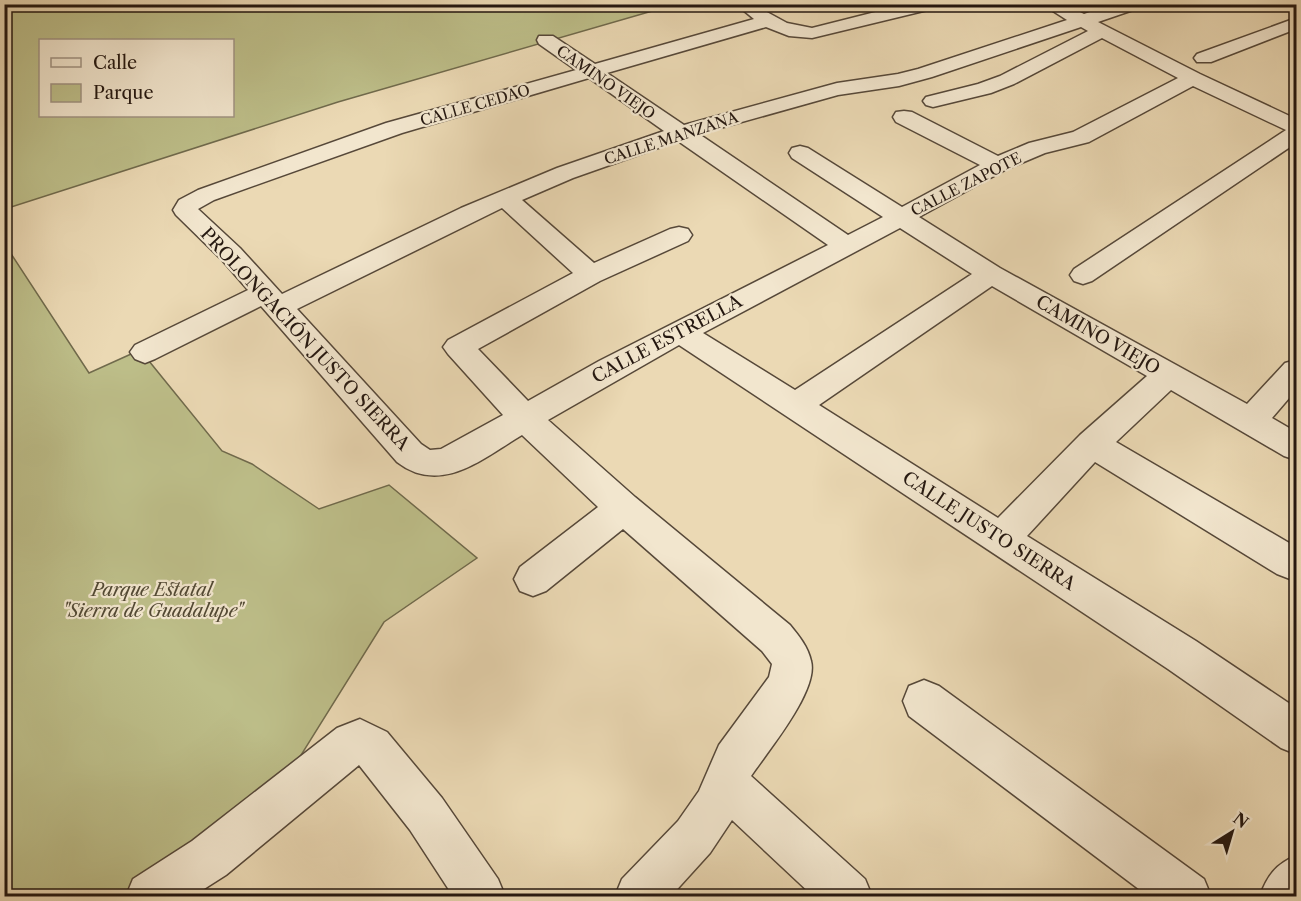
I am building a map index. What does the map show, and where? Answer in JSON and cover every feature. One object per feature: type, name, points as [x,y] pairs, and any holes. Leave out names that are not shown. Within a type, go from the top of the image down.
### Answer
[{"type":"street","points":[[762,13],[797,32],[812,33],[930,4]]},
{"type":"street","points":[[1050,4],[1193,78],[1296,127]]},
{"type":"street","points":[[933,101],[984,89],[1007,80],[1091,26],[1133,4]]},
{"type":"street","name":"CALLE CEDAO","points":[[188,205],[206,195],[394,128],[591,72],[762,13]]},
{"type":"street","points":[[1204,58],[1296,23]]},
{"type":"street","name":"CALLE MANZANA","points":[[145,352],[272,300],[565,173],[679,133],[837,89],[899,80],[1091,26]]},
{"type":"street","name":"CAMINO VIEJO","points":[[546,40],[846,245]]},
{"type":"street","name":"CALLE ZAPOTE","points":[[902,218],[997,165],[1037,148],[1081,137],[1193,78]]},
{"type":"street","points":[[904,117],[997,165]]},
{"type":"street","points":[[1083,275],[1296,133]]},
{"type":"street","name":"CAMINO VIEJO","points":[[800,153],[991,274],[1296,447]]},
{"type":"street","points":[[505,198],[591,275]]},
{"type":"street","name":"PROLONGACIÓN JUSTO SIERRA","points":[[188,205],[185,210],[231,254],[409,453],[421,463],[434,465]]},
{"type":"street","name":"CALLE ESTRELLA","points":[[434,465],[453,459],[524,417],[680,332],[902,218]]},
{"type":"street","points":[[639,897],[694,837],[715,807],[735,761],[788,686],[792,663],[788,653],[776,638],[623,508],[524,417],[458,347],[591,275],[680,235]]},
{"type":"street","points":[[795,406],[991,274]]},
{"type":"street","name":"CALLE JUSTO SIERRA","points":[[680,332],[1182,655],[1296,733]]},
{"type":"street","points":[[1251,421],[1296,371]]},
{"type":"street","points":[[1001,539],[1092,444],[1168,375]]},
{"type":"street","points":[[1092,444],[1290,562]]},
{"type":"street","points":[[533,579],[623,508]]},
{"type":"street","points":[[924,701],[1187,897]]},
{"type":"street","points":[[150,897],[208,858],[352,743],[364,741],[372,747],[426,814],[481,897]]},
{"type":"street","points":[[726,783],[848,897]]},
{"type":"street","points":[[1284,897],[1296,880]]},
{"type":"green space","points":[[4,5],[673,5],[338,102],[5,209]]},
{"type":"green space","name":"Parque Estatal \"Sierra de Guadalupe\"","points":[[4,243],[89,373],[140,350],[222,451],[252,464],[319,509],[389,485],[477,558],[384,622],[283,784],[176,896],[5,896]]}]
